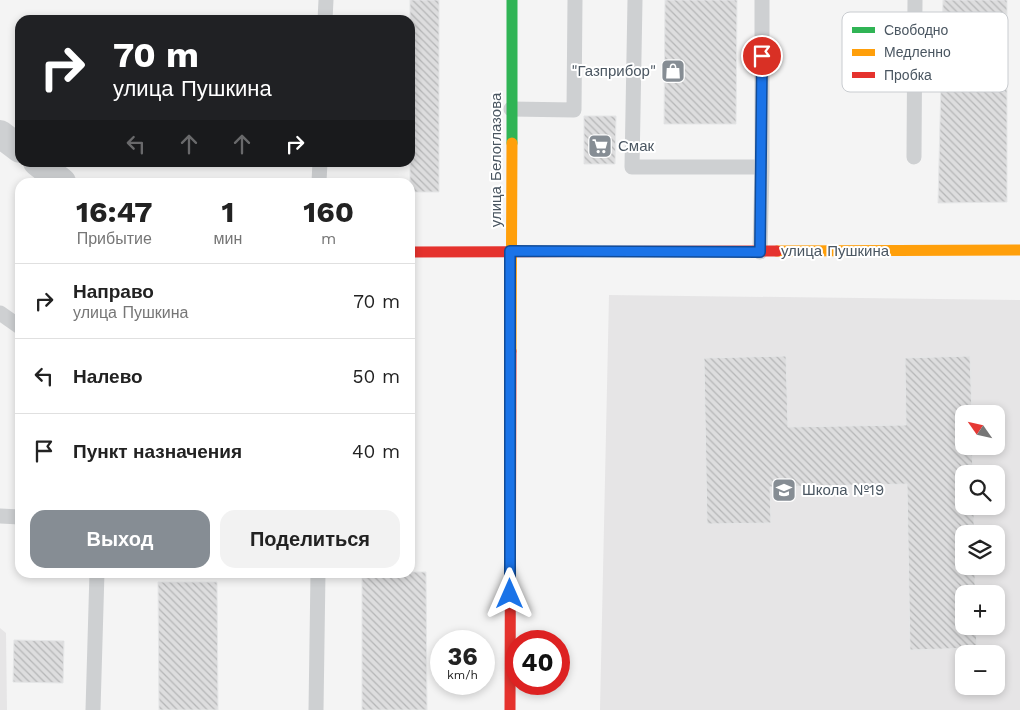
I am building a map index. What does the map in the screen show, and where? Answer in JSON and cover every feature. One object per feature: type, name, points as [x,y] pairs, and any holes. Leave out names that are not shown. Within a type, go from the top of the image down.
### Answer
[{"type":"street","name":"улица Белоглазова","points":[[510,710],[512,0]]},
{"type":"street","points":[[0,134],[15,146]]},
{"type":"street","points":[[43,167],[57,178]]},
{"type":"street","name":"улица Пушкина","points":[[415,252],[1020,250]]},
{"type":"lane","points":[[325,15],[326,0]]},
{"type":"lane","points":[[511,109],[574,110],[575,0]]},
{"type":"lane","points":[[635,0],[632,167],[762,167]]},
{"type":"lane","points":[[760,252],[762,0]]},
{"type":"lane","points":[[914,92],[914,157]]},
{"type":"lane","points":[[0,313],[15,324]]},
{"type":"lane","points":[[0,516],[15,517]]},
{"type":"lane","points":[[93,710],[97,578]]},
{"type":"lane","points":[[316,710],[318,578]]},
{"type":"shaded area","name":"Школа №19","points":[[609,295],[1020,300],[1020,710],[600,710]]},
{"type":"shaded area","points":[[0,628],[6,633],[7,710],[0,710]]},
{"type":"building","points":[[410,0],[439,0],[439,192],[415,192],[415,178],[410,178],[410,167],[415,167],[415,15],[410,15]]},
{"type":"building","points":[[665,0],[737,0],[736,124],[664,124]]},
{"type":"building","points":[[943,0],[1007,0],[1007,12],[943,12]]},
{"type":"building","points":[[941,92],[1007,92],[1007,202],[938,203]]},
{"type":"building","name":"Смак","points":[[584,116],[616,116],[615,164],[584,164]]},
{"type":"building","points":[[786,356],[788,427],[906,425],[905,358],[970,356],[972,405],[955,405],[955,455],[972,455],[973,465],[955,465],[955,515],[974,515],[974,525],[955,525],[955,575],[975,575],[975,585],[955,585],[955,635],[976,635],[977,645],[955,645],[955,649],[910,650],[907,484],[770,487],[771,523],[707,524],[704,358]]},
{"type":"building","points":[[415,572],[426,572],[427,710],[362,710],[362,578],[415,578]]},
{"type":"building","points":[[158,582],[217,582],[218,710],[159,710]]},
{"type":"building","points":[[14,640],[64,641],[63,683],[13,682]]},
{"type":"traffic: fast","points":[[512,0],[512,143]]},
{"type":"traffic: slow","points":[[511,351],[512,143]]},
{"type":"traffic: slow","points":[[777,251],[1020,250]]},
{"type":"traffic: jam","points":[[415,252],[777,251]]},
{"type":"traffic: jam","points":[[510,710],[511,351]]},
{"type":"place","name":"\"Газприбор\"","points":[[673,71]]},
{"type":"place","name":"Смак","points":[[600,146]]},
{"type":"place","name":"Школа №19","points":[[784,490]]},
{"type":"route","points":[[510,594],[510,251],[760,252],[762,56]]}]
